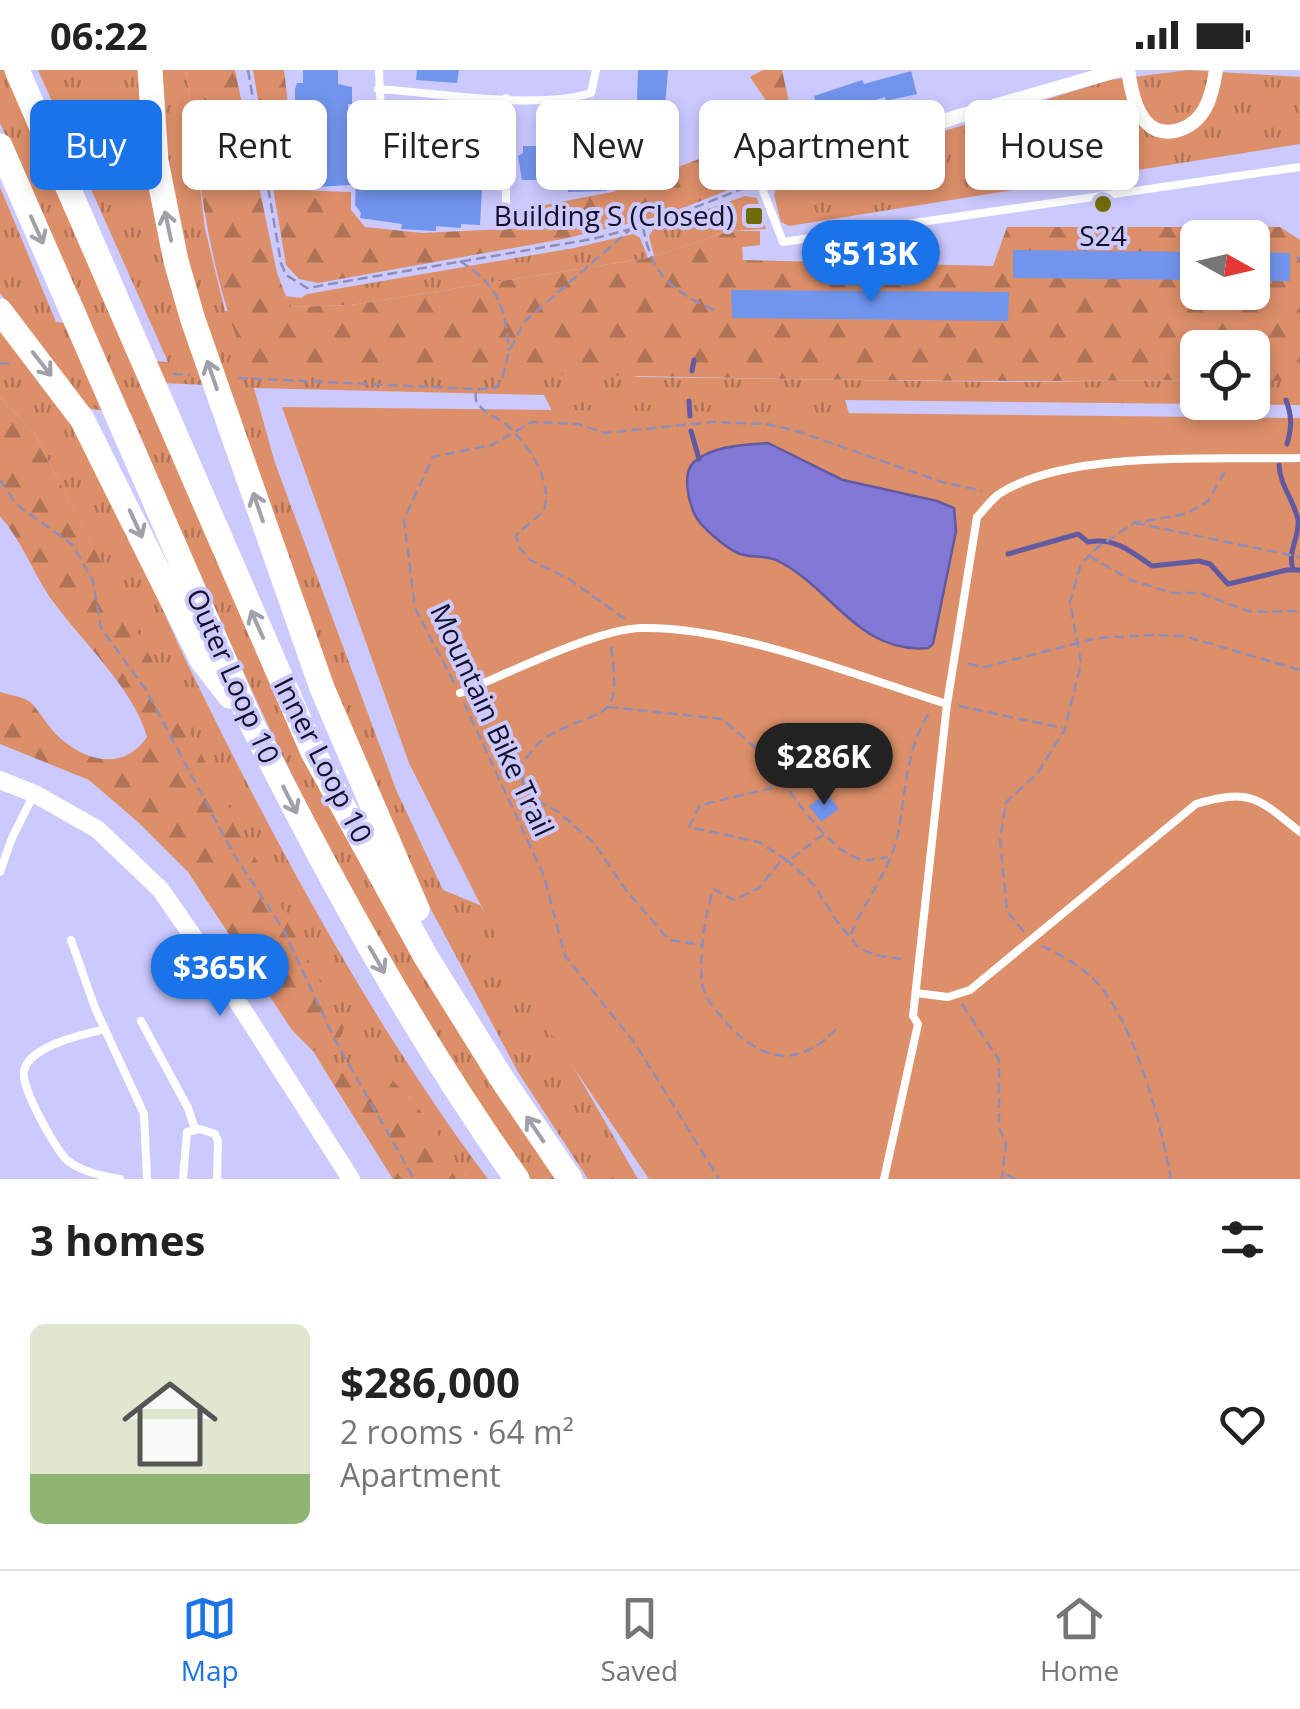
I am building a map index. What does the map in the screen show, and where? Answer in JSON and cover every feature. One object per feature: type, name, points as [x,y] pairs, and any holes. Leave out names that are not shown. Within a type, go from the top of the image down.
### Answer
[{"type":"highway","name":"Inner Loop 10","points":[[17,70],[314,752],[426,957],[570,1179]]},
{"type":"highway","points":[[150,70],[156,161],[176,262],[193,320],[322,688],[361,784],[405,884],[502,1079]]},
{"type":"highway","name":"Outer Loop 10","points":[[0,146],[252,724],[328,876],[470,1113],[517,1179]]},
{"type":"highway","points":[[0,311],[82,419],[202,660],[252,724]]},
{"type":"street","points":[[945,121],[1119,70]]},
{"type":"street","points":[[1128,70],[1144,120],[1154,129],[1166,132],[1192,124],[1203,114],[1213,93],[1216,70]]},
{"type":"street","points":[[0,780],[97,829],[160,889],[227,985],[351,1179]]},
{"type":"lane","points":[[379,70],[379,100]]},
{"type":"lane","points":[[378,88],[572,99],[592,93],[596,70]]},
{"type":"lane","points":[[763,190],[783,242],[1300,167]]},
{"type":"lane","points":[[506,190],[506,206]]},
{"type":"lane","points":[[884,1179],[918,1024],[914,1016],[916,993],[948,704],[978,517],[998,495],[1040,477],[1088,464],[1300,458]]},
{"type":"lane","points":[[460,694],[580,644],[638,628],[752,644],[948,704]]},
{"type":"lane","points":[[0,872],[34,794]]},
{"type":"lane","points":[[916,993],[948,997],[970,990],[1196,804],[1226,796],[1258,798],[1300,832]]},
{"type":"lane","points":[[72,940],[105,1030],[144,1114],[147,1179]]},
{"type":"lane","points":[[141,1021],[188,1108],[195,1130]]},
{"type":"lane","points":[[105,1030],[50,1047],[30,1060],[23,1071],[40,1117],[66,1159],[85,1171],[120,1179]]},
{"type":"lane","points":[[183,1179],[185,1140],[187,1132],[195,1130],[208,1130],[218,1141],[217,1179]]},
{"type":"path","points":[[248,70],[286,275],[307,288],[549,247],[642,226],[739,190]]},
{"type":"path","points":[[642,226],[650,256],[670,285],[716,311]]},
{"type":"path","points":[[230,377],[495,388],[525,321],[632,228]]},
{"type":"path","points":[[460,260],[481,275],[504,307],[509,351]]},
{"type":"path","points":[[0,363],[18,364]]},
{"type":"path","points":[[158,373],[194,375]]},
{"type":"path","points":[[476,389],[479,407],[513,432],[546,484],[544,511],[516,535],[518,546],[530,560],[570,579],[638,628]]},
{"type":"path","name":"Mountain Bike Trail","points":[[719,1179],[636,1045],[565,956],[544,876],[460,694],[415,608],[404,518],[433,458],[492,445],[532,422],[578,424],[604,433],[699,423],[766,424],[794,430],[942,482],[998,495]]},
{"type":"path","points":[[1171,1179],[1162,1128],[1127,1033],[1103,989],[1064,956],[1032,940],[1008,911],[1000,840],[1006,802],[1037,774],[1065,728],[1081,662],[1070,602],[1081,564],[1098,547],[1134,523],[1186,514],[1207,502],[1232,459]]},
{"type":"path","points":[[0,480],[16,504],[73,545],[92,580],[101,628],[146,690],[233,853],[283,929],[334,1038],[414,1179]]},
{"type":"path","points":[[1134,523],[1300,558]]},
{"type":"path","points":[[1088,556],[1131,580],[1173,594],[1200,593],[1251,612],[1300,611]]},
{"type":"path","points":[[610,636],[616,684],[608,707],[600,716],[545,737],[521,764],[522,785],[532,798],[557,811],[594,843],[625,889],[669,940],[704,945]]},
{"type":"path","points":[[956,662],[986,667],[1098,638],[1184,636],[1300,670]]},
{"type":"path","points":[[849,937],[896,843],[908,763],[916,737],[935,706],[948,704],[1065,728]]},
{"type":"path","points":[[608,707],[722,719],[764,755],[824,833],[839,846],[863,860],[889,857]]},
{"type":"path","points":[[780,779],[772,788],[700,804],[690,827],[759,842],[814,885],[859,948],[895,958]]},
{"type":"path","points":[[824,833],[788,861],[780,862],[758,888],[734,900],[714,889],[709,900],[702,982],[710,1004],[730,1028],[767,1054],[801,1054],[820,1047],[836,1029]]},
{"type":"path","points":[[955,995],[999,1060],[999,1128],[1006,1142],[1003,1176],[1015,1179]]},
{"type":"green space","points":[[0,70],[6,70],[30,126],[30,190],[58,190],[131,360],[168,362],[91,190],[153,190],[173,292],[196,364],[188,274],[162,142],[158,70],[186,70],[190,100],[182,100],[182,190],[200,190],[205,229],[225,311],[639,377],[1180,380],[1180,404],[845,400],[855,434],[668,640],[544,395],[254,388],[275,463],[397,792],[443,890],[480,905],[638,1179],[588,1179],[518,1072],[419,887],[364,770],[227,386],[140,382],[260,657],[558,1179],[531,1179],[469,1090],[358,905],[261,711],[131,414],[59,405],[113,499],[187,663],[289,862],[404,1057],[488,1179],[468,1179],[409,1097],[385,1075],[342,1066],[332,1082],[313,1051],[332,1044],[343,1028],[34,433],[0,397],[0,310],[14,310],[0,293],[0,187],[56,322],[92,325],[79,295],[75,294],[0,123]]},
{"type":"green space","points":[[38,70],[139,70],[142,100],[51,100]]},
{"type":"green space","points":[[186,70],[235,70],[241,100],[190,100]]},
{"type":"green space","points":[[253,70],[284,70],[288,100],[258,100]]},
{"type":"green space","points":[[763,70],[782,70],[789,100],[766,100],[750,77]]},
{"type":"green space","points":[[1189,70],[1300,77],[1300,144],[1139,170],[1139,100],[1045,100],[1110,80]]},
{"type":"green space","points":[[965,125],[965,190],[1013,190],[789,226],[781,222],[776,190],[945,190],[945,131]]},
{"type":"green space","points":[[699,159],[699,190],[728,190],[665,215],[563,239],[318,283],[299,279],[286,265],[273,190],[351,192],[351,210],[365,227],[422,233],[527,228],[529,208],[617,190],[679,190],[679,167]]},
{"type":"green space","points":[[201,190],[260,190],[277,273],[290,307],[351,305],[648,258],[730,231],[760,231],[760,245],[742,247],[743,260],[993,266],[1007,227],[1180,227],[1180,310],[1270,310],[1270,227],[1280,227],[1300,240],[1300,381],[1270,381],[1270,330],[1180,330],[1180,380],[841,380],[247,365],[213,256]]},
{"type":"green space","points":[[745,196],[757,198],[766,229],[730,231],[654,256],[649,236],[654,228]]},
{"type":"green space","points":[[633,234],[640,238],[648,258],[351,305],[289,307],[285,296],[301,298]]},
{"type":"green space","points":[[1270,381],[1300,381],[1300,405],[1270,405]]},
{"type":"green space","points":[[0,397],[34,433],[344,1028],[340,1038],[328,1047],[313,1051],[292,1030],[188,872],[139,823],[89,780],[0,744],[0,692],[30,702],[60,738],[93,757],[116,759],[128,755],[147,737],[130,700],[49,596],[0,516]]},
{"type":"green space","points":[[282,407],[1180,417],[1180,420],[1300,418],[1300,1179],[649,1179],[530,1003],[409,763]]},
{"type":"green space","points":[[358,1062],[389,1077],[405,1092],[468,1179],[393,1179],[332,1082],[342,1066]]},
{"type":"shaded area","points":[[768,443],[843,480],[954,508],[956,531],[933,644],[928,648],[904,647],[883,641],[847,617],[797,572],[774,559],[734,551],[701,524],[687,486],[694,462],[720,449]]},
{"type":"building","points":[[303,70],[338,70],[338,84],[352,87],[352,100],[347,100],[347,185],[327,186],[327,100],[295,100],[297,83],[303,83]]},
{"type":"building","points":[[417,70],[459,70],[457,83],[416,80]]},
{"type":"building","points":[[638,70],[668,70],[666,100],[637,100]]},
{"type":"building","points":[[911,71],[917,94],[890,100],[815,100],[814,96],[862,80],[864,84]]},
{"type":"building","points":[[523,146],[536,146],[536,180],[522,180],[518,156],[523,153]]},
{"type":"building","points":[[356,190],[482,190],[480,225],[436,226],[436,231],[401,229],[402,224],[360,218]]},
{"type":"building","points":[[1013,250],[1180,252],[1180,280],[1013,278]]},
{"type":"building","points":[[1270,252],[1290,253],[1290,281],[1270,281]]},
{"type":"building","points":[[731,290],[1009,292],[1008,321],[732,318]]},
{"type":"building","points":[[827,793],[839,809],[821,822],[809,806]]},
{"type":"waterway","points":[[692,371],[694,360]]},
{"type":"waterway","points":[[1286,400],[1291,422],[1287,444]]},
{"type":"waterway","points":[[689,401],[690,416]]},
{"type":"waterway","points":[[691,431],[699,459]]},
{"type":"waterway","points":[[1279,465],[1298,520],[1293,569]]},
{"type":"waterway","points":[[1008,554],[1078,534],[1088,542],[1122,547],[1152,566],[1199,561],[1210,564],[1228,584],[1300,570]]},
{"type":"place","name":"S24","points":[[1103,204]]},
{"type":"place","name":"Building S (Closed)","points":[[754,216]]}]
